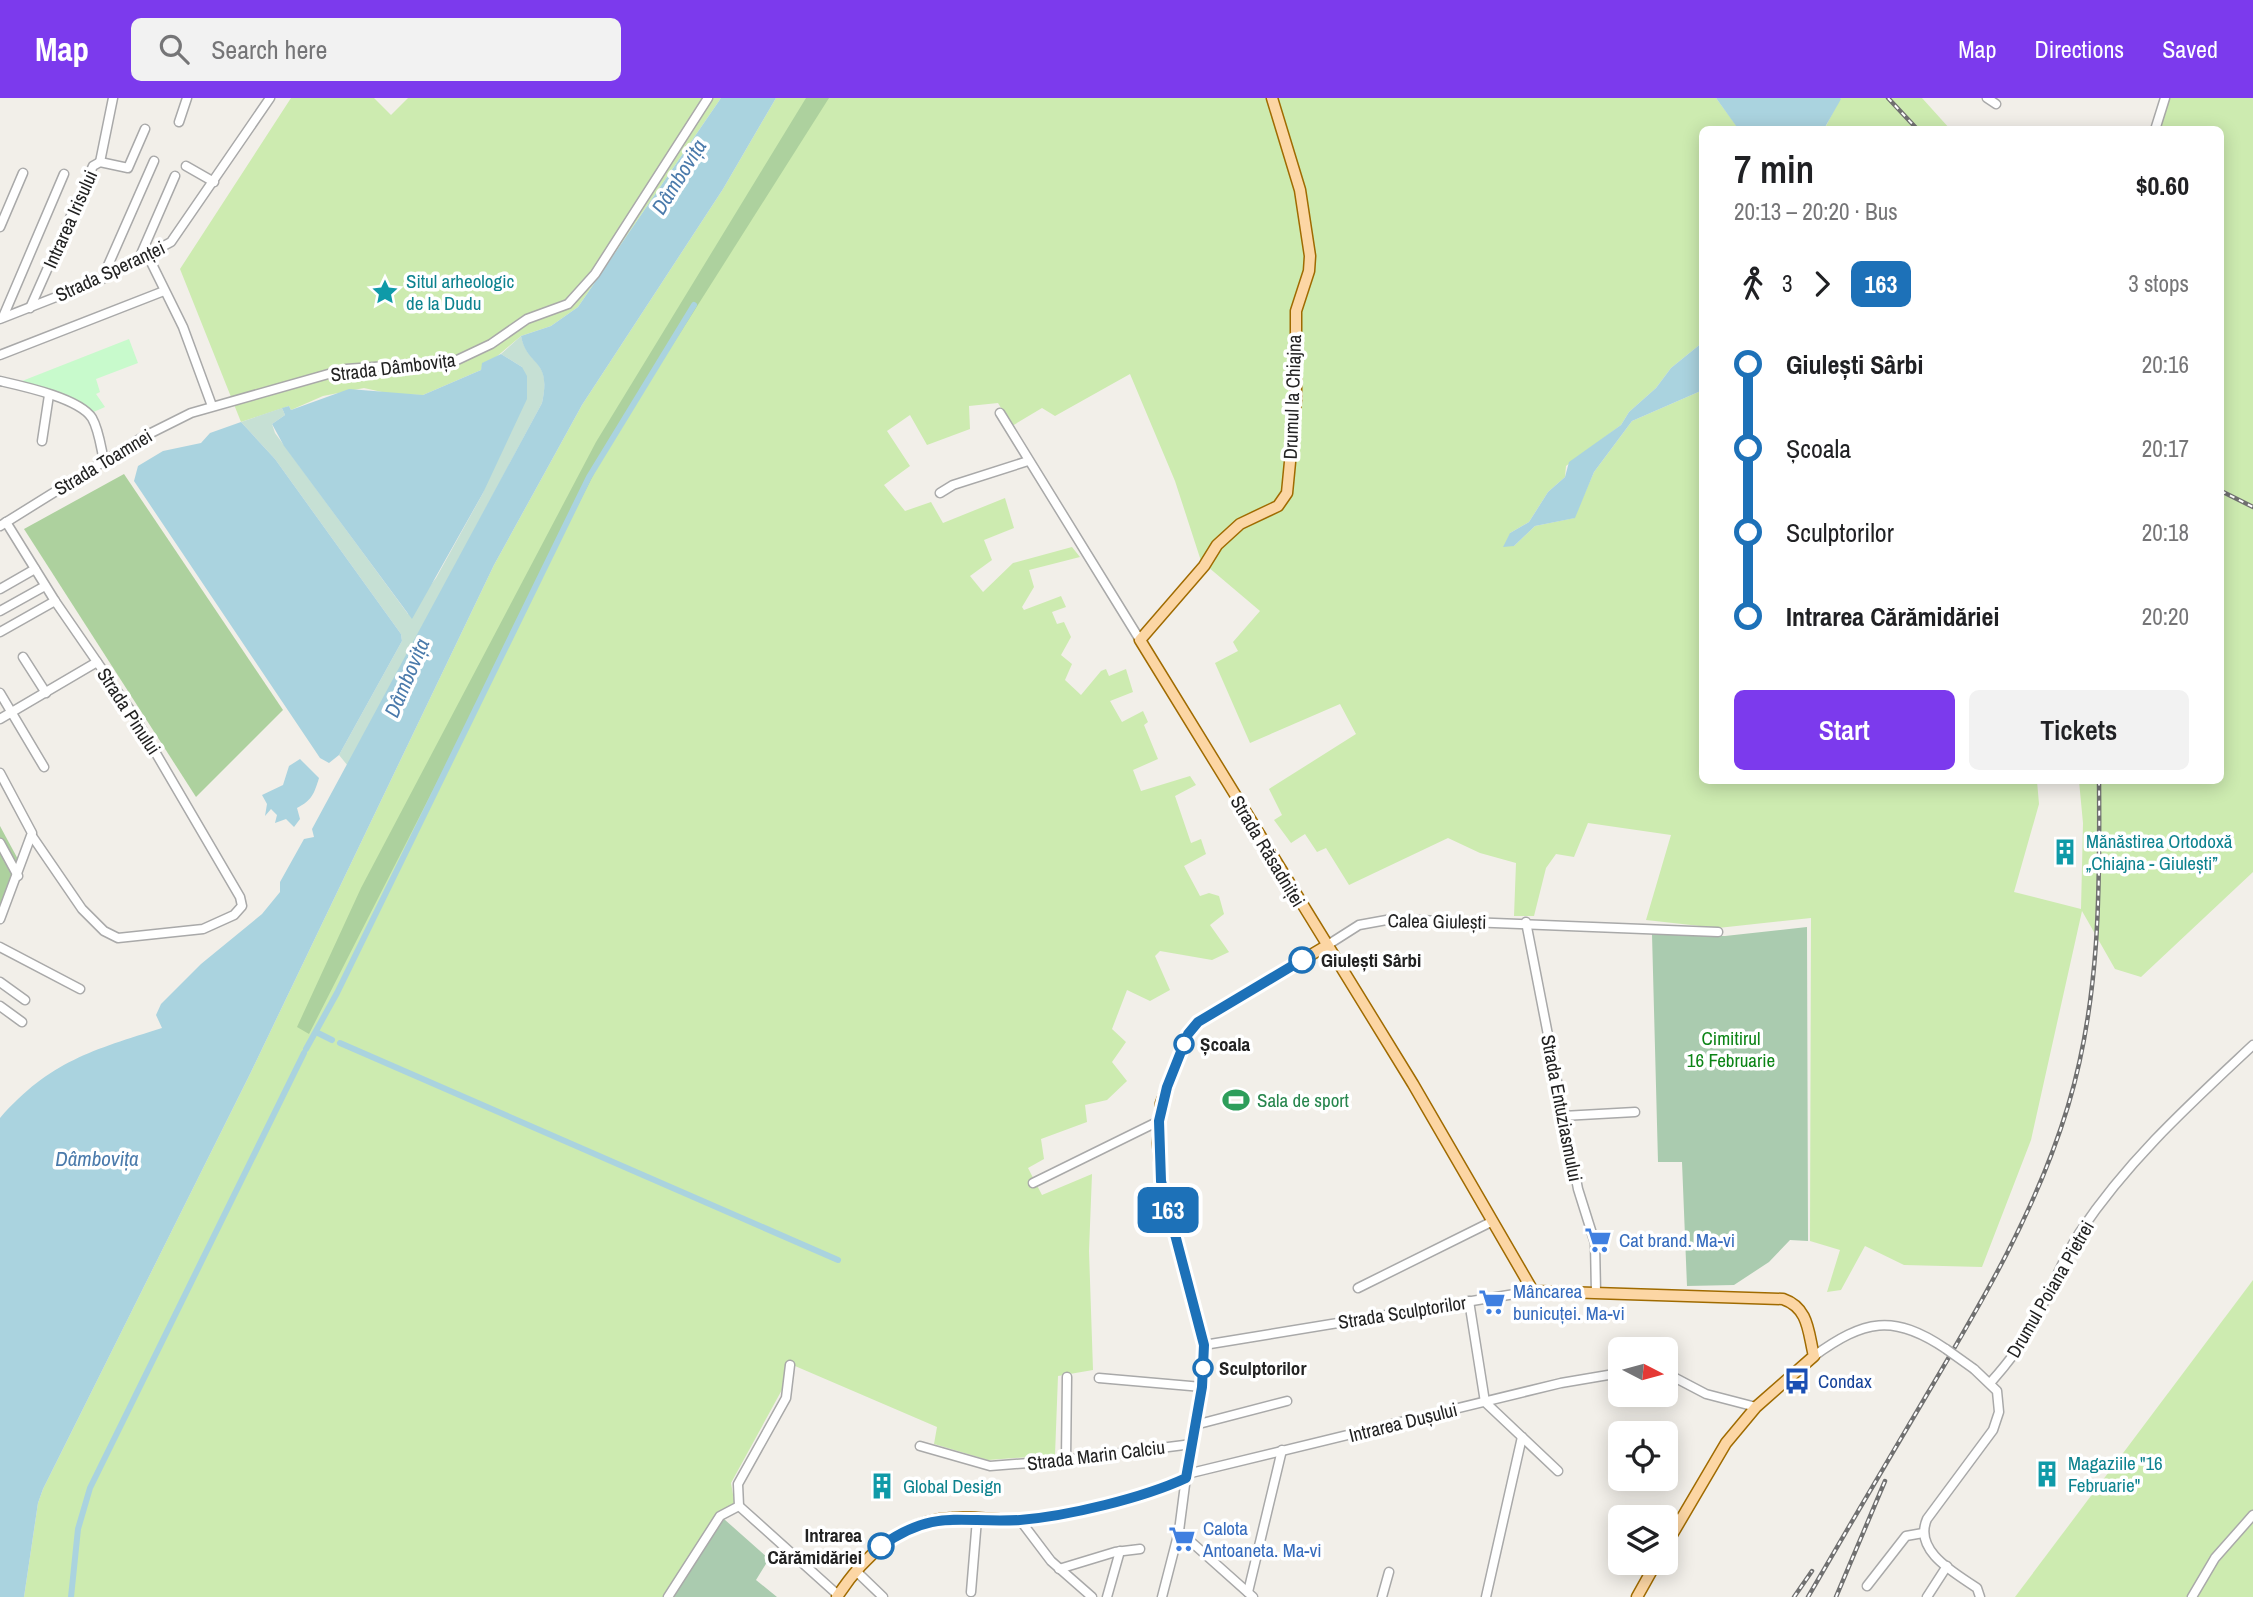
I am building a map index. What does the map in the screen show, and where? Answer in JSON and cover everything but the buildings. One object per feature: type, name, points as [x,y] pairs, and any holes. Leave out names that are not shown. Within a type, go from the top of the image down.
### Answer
[{"type":"main road","name":"Drumul la Chiajna","points":[[1140,640],[1196,576],[1217,545],[1240,524],[1278,506],[1287,493],[1296,400],[1295,324],[1298,300],[1310,264],[1303,205],[1272,98]]},
{"type":"main road","name":"Strada Răsadniței","points":[[1140,640],[1413,1084],[1533,1291]]},
{"type":"main road","name":"Calea Giulești","points":[[1187,1476],[1202,1387],[1204,1345],[1161,1181],[1159,1121],[1167,1087],[1188,1034],[1198,1022],[1326,946]]},
{"type":"main road","name":"Strada Sculptorilor","points":[[1533,1291],[1783,1299],[1797,1304],[1803,1312],[1814,1356]]},
{"type":"main road","points":[[1678,1524],[1714,1461],[1756,1407],[1814,1356]]},
{"type":"main road","points":[[838,1596],[856,1571],[881,1546],[905,1531],[948,1518],[1020,1520],[1154,1490],[1187,1476]]},
{"type":"main road","points":[[1637,1597],[1649,1575]]},
{"type":"street","points":[[100,162],[113,98]]},
{"type":"street","points":[[179,122],[187,98]]},
{"type":"street","name":"Strada Speranței","points":[[2,318],[102,279],[148,256],[176,238],[270,98]]},
{"type":"street","name":"Strada Dâmbovița","points":[[212,406],[346,369],[455,361],[491,344],[527,319],[568,304],[595,274],[708,98]]},
{"type":"street","points":[[1987,98],[1996,104]]},
{"type":"street","points":[[2156,126],[2165,98]]},
{"type":"street","name":"Intrarea Irisului","points":[[30,308],[93,166],[100,162],[128,168],[145,129]]},
{"type":"street","points":[[102,279],[154,161]]},
{"type":"street","points":[[187,166],[214,182]]},
{"type":"street","points":[[0,227],[23,173]]},
{"type":"street","name":"Strada Speranței","points":[[2,318],[64,174]]},
{"type":"street","points":[[138,261],[175,177]]},
{"type":"street","points":[[148,256],[183,327],[212,406]]},
{"type":"street","points":[[0,355],[164,291]]},
{"type":"street","points":[[0,381],[49,395],[73,405],[92,418],[104,461]]},
{"type":"street","points":[[42,441],[49,395]]},
{"type":"street","name":"Strada Toamnei","points":[[3,524],[170,423],[212,406]]},
{"type":"street","name":"Strada Răsadniței","points":[[1000,413],[1140,640]]},
{"type":"street","points":[[940,494],[953,485],[1028,461]]},
{"type":"street","name":"Strada Pinului","points":[[3,524],[150,742],[235,889],[242,906],[234,915],[203,929],[118,939],[104,931],[82,909],[32,836]]},
{"type":"street","points":[[0,589],[35,569]]},
{"type":"street","points":[[0,611],[45,586]]},
{"type":"street","points":[[0,632],[55,601]]},
{"type":"street","points":[[23,657],[46,693]]},
{"type":"street","points":[[0,719],[97,662]]},
{"type":"street","points":[[0,693],[44,767]]},
{"type":"street","points":[[0,774],[29,821],[32,836],[0,919]]},
{"type":"street","points":[[0,843],[18,876]]},
{"type":"street","name":"Calea Giulești","points":[[1326,946],[1359,925],[1379,920],[1526,922],[1718,932]]},
{"type":"street","name":"Strada Entuziasmului","points":[[1526,922],[1578,1189],[1595,1243],[1596,1293]]},
{"type":"street","points":[[0,947],[80,989]]},
{"type":"street","points":[[0,982],[25,1000]]},
{"type":"street","points":[[0,1006],[22,1022]]},
{"type":"street","name":"Drumul Poiana Pietrei","points":[[1992,1382],[2012,1359],[2034,1324],[2079,1234],[2130,1165],[2149,1142],[2253,1045]]},
{"type":"street","points":[[1563,1116],[1635,1112]]},
{"type":"street","points":[[1032,1183],[1159,1121]]},
{"type":"street","points":[[1358,1288],[1491,1222]]},
{"type":"street","name":"Strada Sculptorilor","points":[[1204,1345],[1533,1291]]},
{"type":"street","points":[[1469,1301],[1485,1402],[1558,1471]]},
{"type":"street","points":[[1814,1356],[1852,1330],[1882,1324],[1911,1328],[1992,1382],[1999,1398],[1996,1424],[1927,1519],[1923,1533],[1929,1549],[1977,1588],[1980,1597]]},
{"type":"street","points":[[790,1365],[786,1398],[738,1484],[739,1506],[838,1596]]},
{"type":"street","name":"Intrarea Dușului","points":[[1187,1476],[1282,1450],[1561,1383],[1608,1375]]},
{"type":"street","points":[[1066,1460],[1067,1377]]},
{"type":"street","points":[[1099,1378],[1202,1387]]},
{"type":"street","points":[[1678,1379],[1706,1394],[1756,1407]]},
{"type":"street","points":[[1195,1425],[1287,1401]]},
{"type":"street","points":[[1486,1597],[1522,1437]]},
{"type":"street","name":"Strada Marin Calciu","points":[[919,1446],[990,1466],[1066,1460],[1192,1444]]},
{"type":"street","points":[[1179,1531],[1250,1595],[1282,1450]]},
{"type":"street","points":[[1162,1597],[1179,1531],[1187,1476]]},
{"type":"street","points":[[668,1597],[720,1516],[739,1506]]},
{"type":"street","points":[[2192,1597],[2215,1558],[2253,1515]]},
{"type":"street","points":[[971,1592],[977,1519]]},
{"type":"street","points":[[1020,1520],[1059,1569],[1092,1597]]},
{"type":"street","points":[[1867,1586],[1906,1536],[1923,1533]]},
{"type":"street","points":[[1059,1569],[1120,1551],[1140,1549]]},
{"type":"street","points":[[1107,1597],[1120,1551]]},
{"type":"street","points":[[1927,1597],[1947,1566]]},
{"type":"street","points":[[856,1571],[883,1597]]},
{"type":"street","points":[[1382,1597],[1389,1572]]},
{"type":"green space","points":[[291,98],[374,98],[391,115],[408,98],[721,98],[578,307],[551,326],[521,336],[495,358],[483,363],[481,370],[423,395],[391,394],[364,388],[323,396],[291,410],[289,406],[241,422],[180,269]]},
{"type":"green space","points":[[776,98],[1716,98],[1737,126],[1699,126],[1699,345],[1671,368],[1656,388],[1629,412],[1621,425],[1566,466],[1565,477],[1548,492],[1529,522],[1510,533],[1514,546],[1535,526],[1574,518],[1594,472],[1632,421],[1699,392],[1699,784],[2037,784],[2039,804],[2014,892],[2081,909],[2083,823],[2079,784],[2224,784],[2224,126],[2161,126],[2170,98],[2253,98],[2253,872],[2141,977],[2115,969],[2082,911],[2031,1140],[1982,1267],[1904,1265],[1865,1246],[1841,1290],[1827,1292],[1840,1250],[1810,1241],[1811,918],[1718,928],[1646,920],[1671,835],[1588,823],[1574,857],[1556,854],[1546,868],[1534,916],[1514,916],[1516,863],[1480,853],[1448,838],[1349,885],[1326,848],[1317,852],[1305,834],[1291,843],[1274,820],[1282,815],[1269,789],[1356,734],[1340,704],[1250,743],[1215,663],[1238,651],[1233,642],[1260,611],[1201,561],[1175,481],[1130,374],[1055,416],[1042,408],[1012,426],[998,403],[969,406],[970,429],[927,445],[910,415],[887,431],[910,466],[884,485],[905,511],[931,502],[943,523],[1005,498],[1014,528],[984,540],[992,560],[970,576],[983,592],[1013,563],[1072,547],[1080,557],[1029,570],[1034,587],[1022,607],[1024,610],[1061,596],[1066,607],[1052,612],[1057,624],[1064,622],[1071,637],[1061,655],[1072,664],[1065,680],[1081,695],[1101,671],[1106,669],[1109,676],[1126,669],[1133,692],[1110,701],[1122,722],[1143,711],[1148,722],[1144,725],[1158,759],[1133,770],[1141,791],[1190,776],[1196,785],[1175,796],[1191,843],[1201,839],[1206,854],[1184,866],[1200,896],[1209,893],[1219,896],[1224,914],[1210,925],[1229,952],[1212,960],[1160,951],[1155,956],[1170,990],[1150,1001],[1127,990],[1112,1029],[1126,1042],[1112,1062],[1127,1081],[1107,1100],[1085,1105],[1087,1122],[1041,1139],[1044,1159],[1028,1168],[1042,1195],[1092,1174],[1089,1251],[1093,1370],[1058,1376],[1055,1455],[988,1460],[934,1444],[937,1427],[795,1366],[731,1483],[735,1506],[717,1512],[663,1597],[24,1597],[38,1503],[43,1489],[250,1074],[494,565],[582,405],[723,189]]},
{"type":"green space","points":[[806,98],[829,98],[606,450],[309,1034],[297,1027],[361,888],[596,442]]},
{"type":"green space","points":[[1840,98],[1922,98],[1947,126],[1826,126]]},
{"type":"green space","points":[[521,336],[524,346],[542,370],[542,403],[348,766],[339,755],[402,641],[401,634],[275,459],[241,422],[282,408],[285,415],[272,424],[275,433],[408,614],[436,578],[483,493],[522,367],[501,354]]},
{"type":"green space","points":[[129,339],[138,363],[96,379],[100,392],[96,394],[105,407],[89,414],[17,383]]},
{"type":"green space","points":[[124,474],[283,710],[196,797],[24,529]]},
{"type":"green space","points":[[0,826],[20,863],[0,912]]},
{"type":"green space","name":"Cimitirul 16 Februarie","points":[[1807,927],[1808,1241],[1790,1240],[1769,1262],[1734,1285],[1687,1286],[1682,1162],[1658,1162],[1652,934],[1725,936]]},
{"type":"green space","points":[[2253,1280],[2253,1597],[2015,1597]]},
{"type":"green space","points":[[724,1519],[769,1559],[756,1580],[777,1597],[672,1597]]},
{"type":"water","name":"Dâmbovița","points":[[721,98],[776,98],[723,189],[582,405],[494,565],[250,1074],[43,1489],[38,1503],[24,1597],[0,1597],[0,1118],[18,1099],[55,1070],[94,1051],[162,1028],[156,1015],[161,1004],[201,964],[262,914],[280,892],[280,882],[304,839],[314,837],[312,829],[542,403],[544,378],[538,364],[528,354],[521,336],[551,326],[578,307]]},
{"type":"water","points":[[1716,98],[1841,99],[1826,126],[1736,126]]},
{"type":"water","points":[[1699,345],[1699,392],[1632,421],[1594,472],[1575,518],[1535,526],[1514,546],[1503,547],[1510,533],[1529,522],[1548,492],[1565,477],[1569,462],[1621,425],[1629,412],[1656,388],[1671,368]]},
{"type":"water","points":[[501,354],[522,367],[527,376],[527,399],[483,493],[412,619],[284,446],[272,424],[285,415],[282,408],[289,406],[291,410],[349,389],[423,395],[481,370],[482,363]]},
{"type":"water","points":[[241,422],[275,459],[401,634],[402,641],[339,755],[329,763],[320,758],[134,481],[138,466],[163,451],[201,443],[210,433]]},
{"type":"water","points":[[300,759],[319,778],[316,788],[312,796],[297,808],[300,819],[294,827],[286,819],[275,823],[277,815],[271,809],[265,816],[267,804],[262,795],[283,785],[289,766]]},
{"type":"waterway","points":[[306,1049],[337,993],[589,477],[694,305]]},
{"type":"waterway","points":[[316,1032],[332,1040]]},
{"type":"waterway","points":[[340,1043],[838,1260]]},
{"type":"waterway","points":[[71,1597],[78,1529],[90,1488],[304,1053]]},
{"type":"railway","points":[[1888,98],[1914,126]]},
{"type":"railway","points":[[2224,492],[2253,507]]},
{"type":"railway","points":[[1808,1597],[1989,1288],[2025,1217],[2055,1144],[2079,1066],[2092,985],[2098,904],[2099,784]]},
{"type":"railway","points":[[1836,1597],[1885,1481]]},
{"type":"railway","points":[[1794,1597],[1812,1571]]},
{"type":"bus line","name":"163","points":[[881,1546],[905,1531],[940,1519],[1034,1518],[1154,1490],[1186,1478],[1202,1387],[1204,1345],[1161,1181],[1158,1143],[1161,1103],[1188,1034],[1198,1022],[1302,960]]},
{"type":"place","name":"Situl arheologic de la Dudu","points":[[385,292]]},
{"type":"place","name":"Mănăstirea Ortodoxă „Chiajna - Giulești”","points":[[2065,852]]},
{"type":"place","name":"Giulești Sârbi","points":[[1302,960]]},
{"type":"place","name":"Școala","points":[[1184,1044]]},
{"type":"place","name":"Sala de sport","points":[[1236,1100]]},
{"type":"place","name":"Cat brand. Ma-vi","points":[[1598,1240]]},
{"type":"place","name":"Mâncarea bunicuței. Ma-vi","points":[[1492,1302]]},
{"type":"place","name":"Sculptorilor","points":[[1203,1368]]},
{"type":"place","name":"Condax","points":[[1797,1381]]},
{"type":"place","name":"Magaziile \"16 Februarie\"","points":[[2047,1474]]},
{"type":"place","name":"Global Design","points":[[882,1486]]},
{"type":"place","name":"Calota Antoaneta. Ma-vi","points":[[1182,1539]]},
{"type":"place","name":"Intrarea Cărămidăriei","points":[[881,1546]]}]
